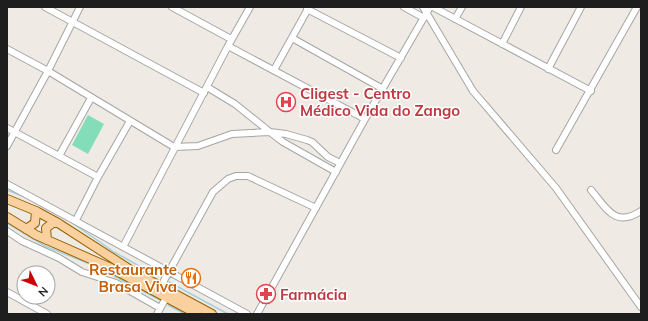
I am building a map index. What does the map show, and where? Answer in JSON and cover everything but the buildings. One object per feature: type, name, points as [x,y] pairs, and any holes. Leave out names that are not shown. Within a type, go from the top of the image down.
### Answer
[{"type":"main road","points":[[7,199],[36,211],[58,223],[114,260],[165,279],[212,314]]},
{"type":"main road","points":[[26,229],[35,223],[36,211]]},
{"type":"main road","points":[[7,218],[47,240],[112,268],[162,305],[197,314]]},
{"type":"main road","points":[[47,240],[46,228],[53,223],[58,223]]},
{"type":"street","points":[[45,7],[72,23],[235,104],[283,142],[336,172]]},
{"type":"street","points":[[7,146],[48,71],[79,7]]},
{"type":"street","points":[[172,7],[231,39]]},
{"type":"street","points":[[123,247],[206,90],[231,39],[250,7]]},
{"type":"street","points":[[404,7],[428,11],[455,19],[591,91]]},
{"type":"street","points":[[423,7],[428,11],[473,91],[556,188],[641,307]]},
{"type":"street","points":[[455,19],[462,7]]},
{"type":"street","points":[[502,44],[521,7]]},
{"type":"street","points":[[548,69],[581,7]]},
{"type":"street","points":[[556,150],[591,91],[637,7]]},
{"type":"street","points":[[274,70],[308,8],[401,58]]},
{"type":"street","points":[[257,314],[340,163],[428,11]]},
{"type":"street","points":[[292,38],[383,89]]},
{"type":"street","points":[[228,46],[365,119]]},
{"type":"street","points":[[7,49],[48,71],[174,148],[198,146],[232,134],[270,132],[286,134],[307,140],[328,157],[340,163]]},
{"type":"street","points":[[59,156],[91,98]]},
{"type":"street","points":[[76,220],[98,177],[130,121]]},
{"type":"street","points":[[7,128],[98,177]]},
{"type":"street","points":[[316,146],[322,164]]},
{"type":"street","points":[[310,158],[328,157]]},
{"type":"street","points":[[165,279],[213,192],[228,179],[236,176],[248,176],[316,208]]},
{"type":"street","points":[[7,184],[76,220],[123,247],[165,279],[247,314]]},
{"type":"street","points":[[591,190],[612,214],[619,218],[629,218],[641,211]]},
{"type":"street","points":[[7,231],[22,241],[58,258],[82,272],[116,283],[162,305]]},
{"type":"street","points":[[7,292],[47,314]]},
{"type":"green space","points":[[88,115],[104,124],[88,154],[72,145]]},
{"type":"waterway","points":[[7,190],[28,198]]},
{"type":"waterway","points":[[71,222],[114,252],[157,276]]},
{"type":"waterway","points":[[7,223],[45,246],[95,266],[160,300]]},
{"type":"waterway","points":[[169,282],[228,314]]},
{"type":"waterway","points":[[168,305],[185,314]]},
{"type":"place","name":"Cligest - Centro Médico Vida do Zango","points":[[286,102]]},
{"type":"place","name":"Restaurante Brasa Viva","points":[[191,278]]},
{"type":"place","name":"Farmácia","points":[[266,294]]}]
